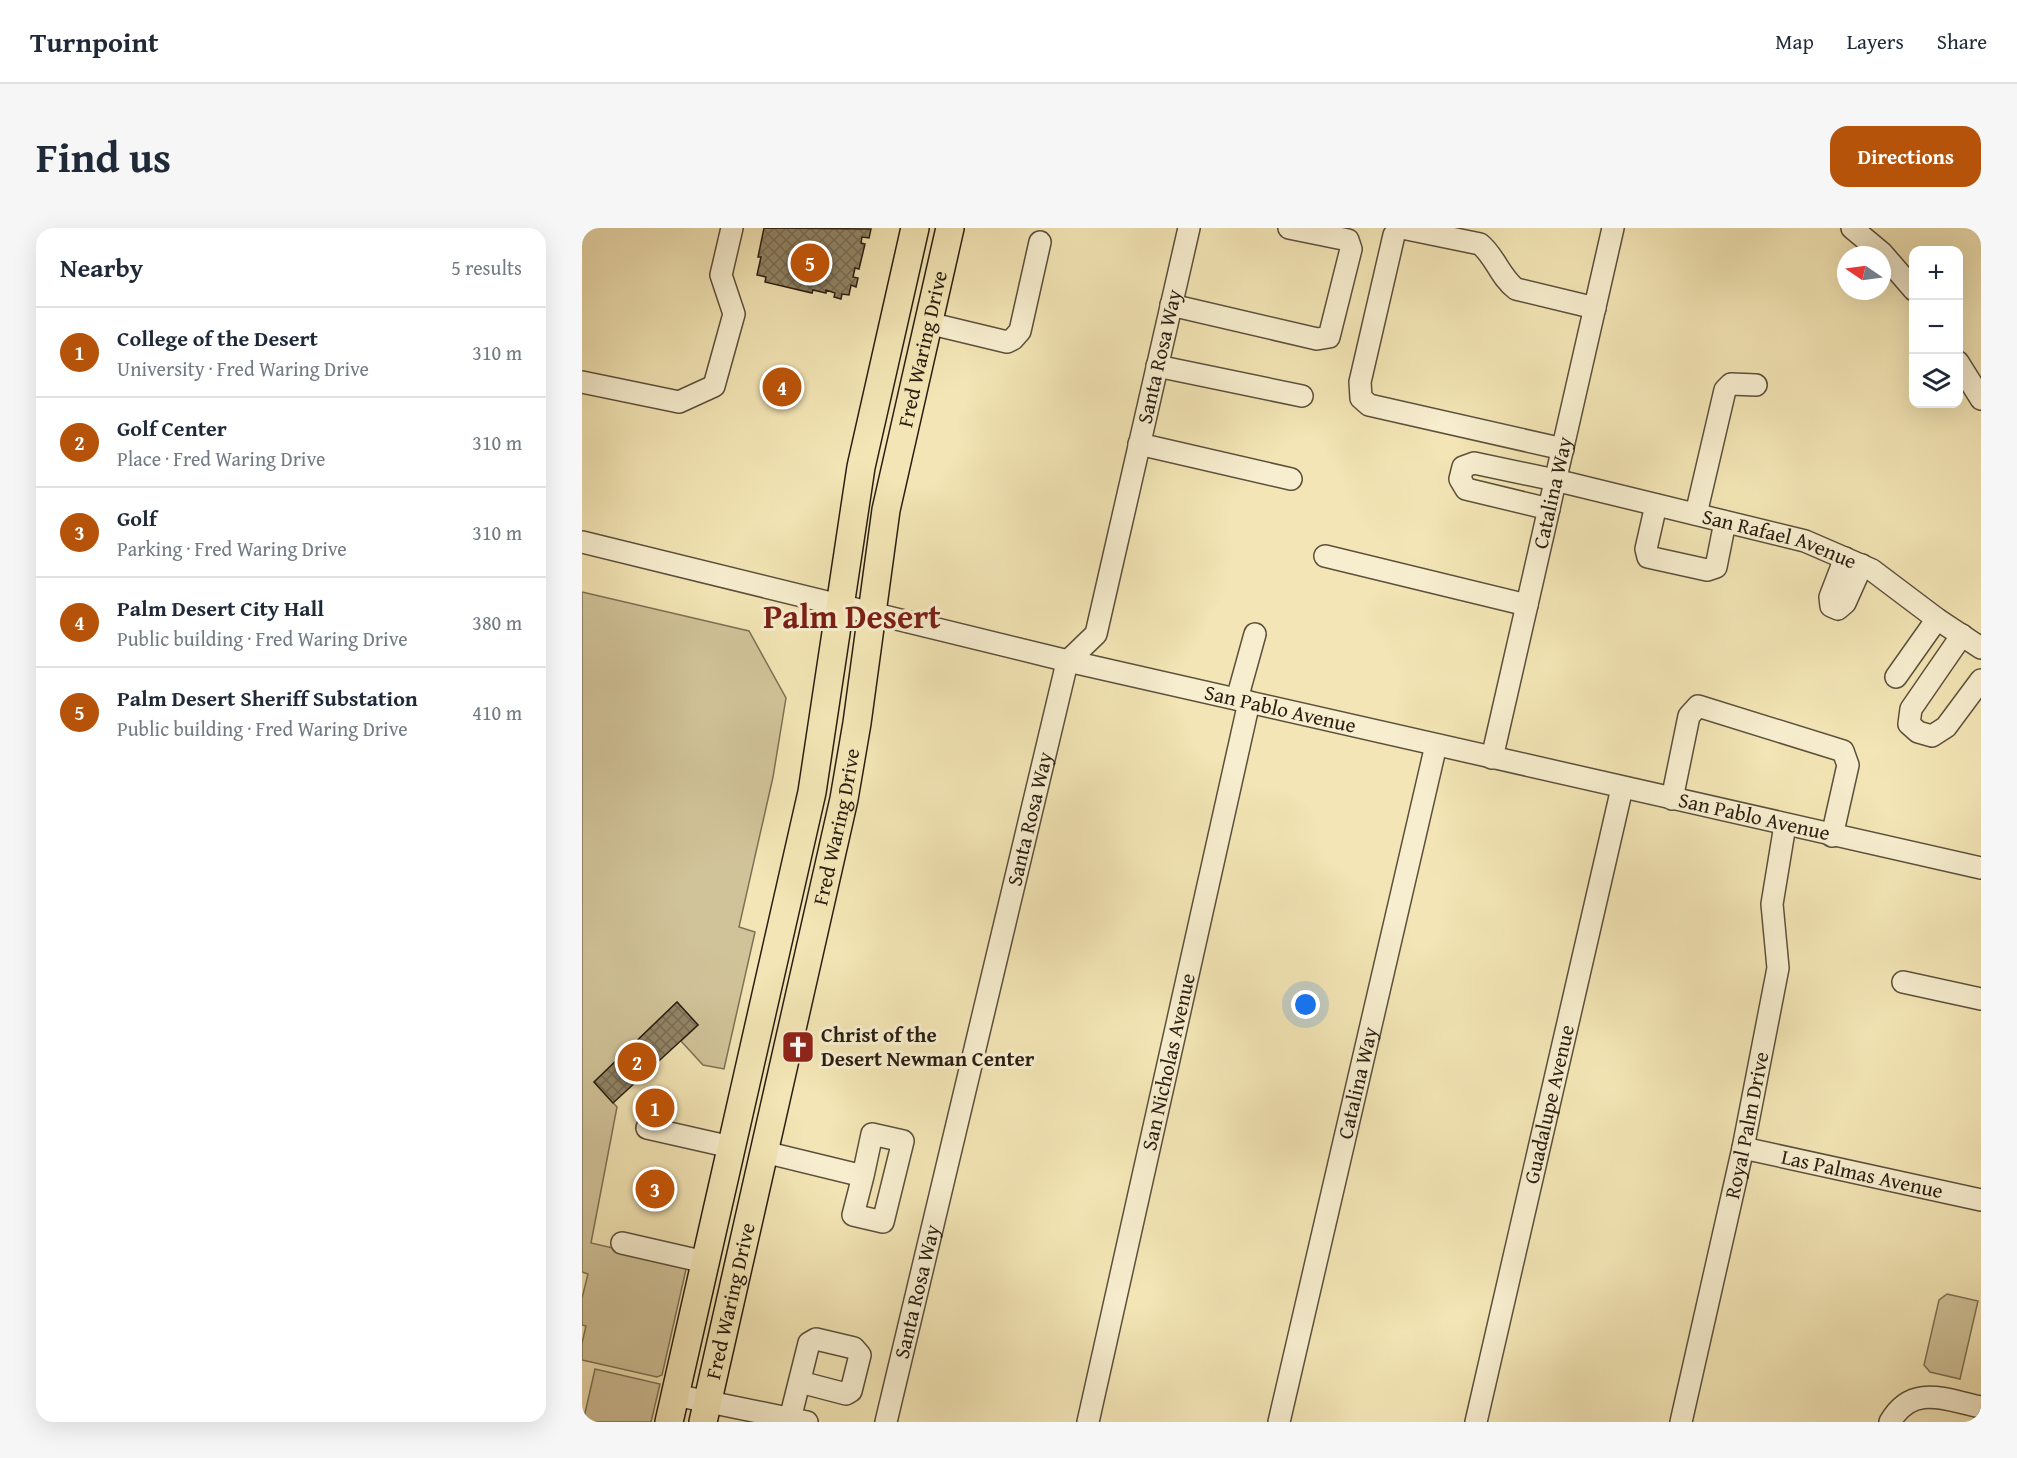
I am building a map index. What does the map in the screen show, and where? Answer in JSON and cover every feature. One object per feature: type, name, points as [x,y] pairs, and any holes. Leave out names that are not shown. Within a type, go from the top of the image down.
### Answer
[{"type":"main road","name":"Fred Waring Drive","points":[[669,1422],[812,792],[839,606],[869,425],[915,228]]},
{"type":"main road","name":"Fred Waring Drive","points":[[705,1412],[844,799],[873,614],[886,510],[950,228]]},
{"type":"street","points":[[582,382],[679,402],[714,386],[734,314],[722,275],[732,228]]},
{"type":"street","name":"Santa Rosa Way","points":[[886,1422],[1068,661],[1096,634],[1189,228]]},
{"type":"street","points":[[1171,305],[1317,339],[1329,337],[1351,249],[1348,240],[1290,228]]},
{"type":"street","points":[[1563,449],[1369,405],[1361,398],[1360,382],[1394,235],[1401,228],[1480,244],[1487,250],[1509,284],[1516,290],[1595,308]]},
{"type":"street","name":"Catalina Way","points":[[1492,758],[1613,228]]},
{"type":"street","points":[[1852,228],[1882,253],[1909,284]]},
{"type":"street","points":[[928,323],[1006,342],[1013,339],[1020,332],[1040,242]]},
{"type":"street","points":[[1157,366],[1302,396]]},
{"type":"street","points":[[1963,369],[1981,399]]},
{"type":"street","points":[[1696,514],[1725,390],[1731,384],[1756,385]]},
{"type":"street","points":[[1139,444],[1291,478]]},
{"type":"street","name":"San Rafael Avenue","points":[[1549,509],[1466,489],[1460,479],[1463,467],[1474,463],[1556,480],[1805,541],[1872,570],[1937,619],[1981,648]]},
{"type":"street","points":[[1656,505],[1646,549],[1647,557],[1707,570],[1716,567],[1725,522]]},
{"type":"street","name":"San Pablo Avenue","points":[[582,542],[1068,661],[1832,836],[1981,867]]},
{"type":"street","points":[[1325,556],[1527,605]]},
{"type":"street","points":[[1838,600],[1853,562]]},
{"type":"street","points":[[1896,677],[1937,619]]},
{"type":"street","name":"San Nicholas Avenue","points":[[1088,1422],[1243,700],[1254,634]]},
{"type":"street","points":[[1962,635],[1911,709],[1909,724],[1918,732],[1932,736],[1946,727],[1981,680]]},
{"type":"street","points":[[1672,799],[1689,716],[1698,706],[1843,751],[1848,765],[1832,836]]},
{"type":"street","name":"Catalina Way","points":[[1279,1422],[1436,745]]},
{"type":"street","name":"Guadalupe Avenue","points":[[1476,1422],[1622,788]]},
{"type":"street","name":"Royal Palm Drive","points":[[1681,1422],[1743,1148],[1778,968],[1772,904],[1785,825]]},
{"type":"street","points":[[1903,982],[1981,999]]},
{"type":"street","points":[[647,1128],[731,1147]]},
{"type":"street","name":"Las Palmas Avenue","points":[[1743,1148],[1981,1200]]},
{"type":"street","points":[[764,1152],[863,1176]]},
{"type":"street","points":[[622,1243],[705,1262]]},
{"type":"street","points":[[675,1395],[705,1412],[788,1420],[800,1382]]},
{"type":"street","points":[[1890,1422],[1898,1408],[1913,1399],[1928,1396],[1981,1407]]},
{"type":"shaded area","points":[[582,592],[749,631],[786,698],[773,777],[739,927],[755,932],[724,1069],[703,1065],[681,1041],[698,1025],[677,1002],[594,1082],[617,1107],[591,1243],[687,1265],[662,1375],[657,1377],[582,1360],[582,1343],[586,1326],[582,1325],[582,1298],[588,1274],[582,1272]]},
{"type":"shaded area","points":[[1947,1294],[1978,1301],[1960,1379],[1930,1372],[1924,1365],[1939,1300]]},
{"type":"shaded area","points":[[595,1369],[660,1384],[651,1422],[583,1422]]},
{"type":"building","points":[[764,228],[871,229],[869,238],[862,237],[861,243],[865,244],[859,269],[855,268],[853,277],[858,278],[856,287],[851,285],[849,295],[842,294],[841,299],[834,297],[835,293],[826,290],[826,293],[813,290],[812,293],[765,282],[766,277],[757,275]]},
{"type":"building","points":[[677,1002],[698,1025],[613,1103],[594,1082]]},
{"type":"place","name":"Palm Desert Sheriff Substation","points":[[810,263]]},
{"type":"place","name":"Palm Desert City Hall","points":[[782,387]]},
{"type":"place","name":"Christ of the Desert Newman Center","points":[[798,1047]]},
{"type":"place","name":"Golf Center","points":[[637,1062]]},
{"type":"place","name":"College of the Desert","points":[[655,1108]]},
{"type":"place","name":"Golf","points":[[655,1189]]},
{"type":"district","name":"Palm Desert","points":[[852,616]]}]
